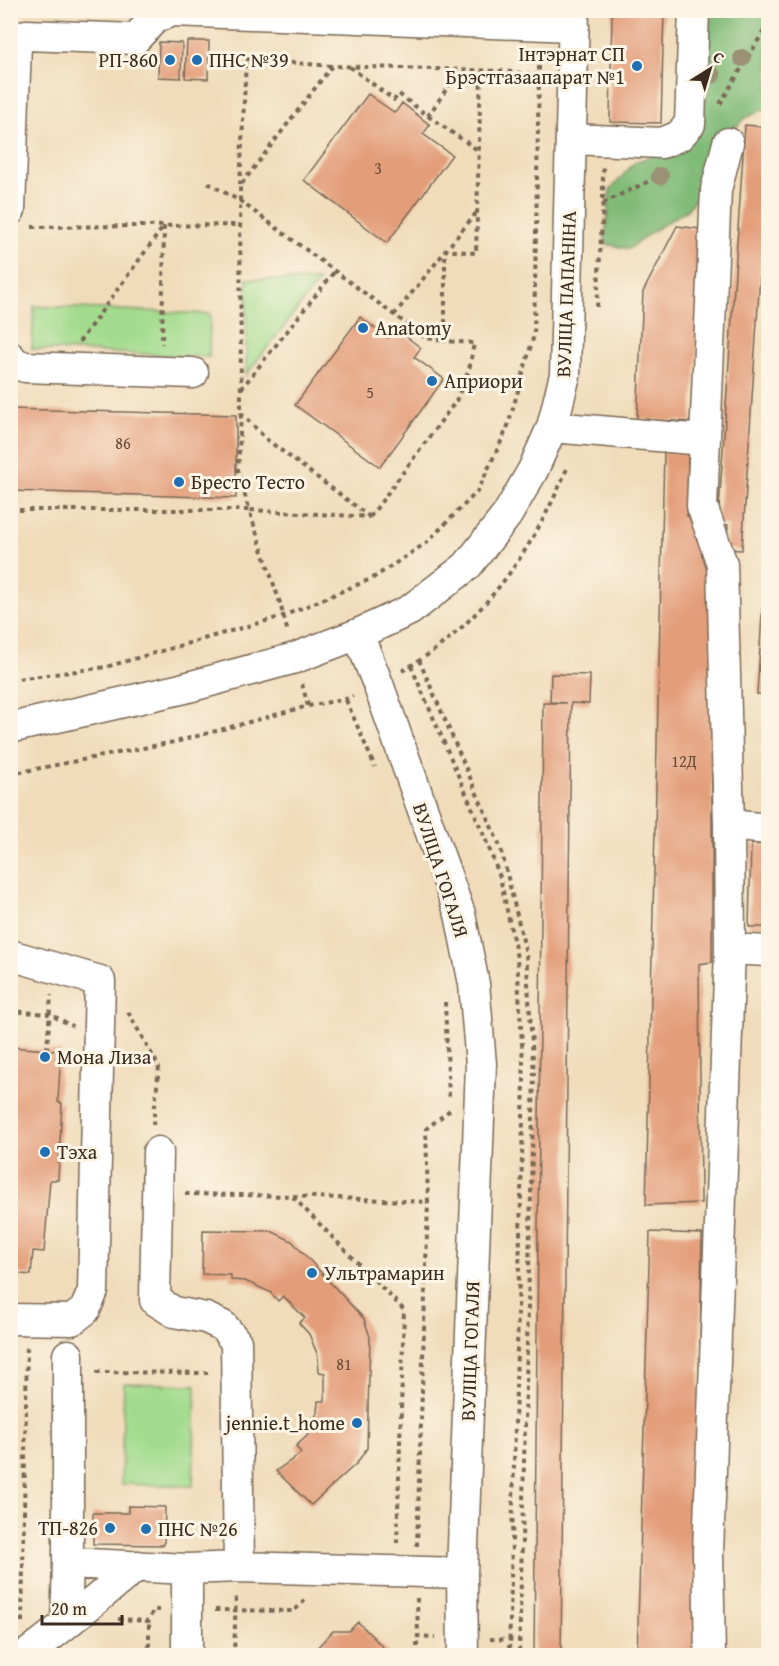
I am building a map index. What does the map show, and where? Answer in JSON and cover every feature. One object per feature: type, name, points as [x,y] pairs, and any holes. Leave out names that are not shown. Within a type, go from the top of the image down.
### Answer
[{"type":"street","points":[[572,139],[662,143],[679,136],[690,124],[694,10]]},
{"type":"street","points":[[16,218],[16,44],[20,37],[26,35],[135,39],[155,18],[172,11],[574,18]]},
{"type":"street","name":"ВУЛІЦА ПАПАНІНА","points":[[358,634],[410,610],[466,566],[507,515],[533,470],[552,427],[566,375],[574,18]]},
{"type":"street","points":[[710,1656],[708,1553],[730,949],[722,564],[702,506],[716,190],[728,143]]},
{"type":"street","points":[[10,357],[15,363],[25,367],[193,373]]},
{"type":"street","points":[[552,427],[704,440]]},
{"type":"street","points":[[10,728],[192,686],[295,658],[358,634]]},
{"type":"street","name":"ВУЛІЦА ГОГАЛЯ","points":[[358,634],[460,914],[474,984],[480,1064],[462,1573],[463,1656]]},
{"type":"street","points":[[729,825],[768,829]]},
{"type":"street","points":[[730,949],[768,951]]},
{"type":"street","points":[[10,955],[106,983],[99,1039],[93,1291],[85,1310],[72,1320],[15,1331]]},
{"type":"street","points":[[158,1152],[155,1300],[174,1312],[206,1318],[223,1326],[236,1342],[239,1568]]},
{"type":"street","points":[[66,1624],[77,1363]]},
{"type":"street","points":[[68,1563],[188,1569],[239,1568],[409,1585],[462,1573]]},
{"type":"street","points":[[24,1644],[66,1624],[136,1566]]},
{"type":"street","points":[[187,1656],[188,1569]]},
{"type":"path","points":[[283,616],[238,470],[242,413],[240,186],[246,59],[332,66],[540,75]]},
{"type":"path","points":[[240,186],[332,66]]},
{"type":"path","points":[[348,66],[394,100],[399,94],[479,151]]},
{"type":"path","points":[[428,116],[460,70]]},
{"type":"path","points":[[445,250],[476,253],[481,71]]},
{"type":"path","points":[[597,308],[603,203],[603,141]]},
{"type":"path","points":[[207,183],[240,201],[424,337],[474,343],[469,370],[456,401],[370,517]]},
{"type":"path","points":[[394,315],[477,212]]},
{"type":"path","points":[[16,218],[164,226],[240,225]]},
{"type":"path","points":[[60,369],[164,226]]},
{"type":"path","points":[[162,372],[164,226]]},
{"type":"path","points":[[445,250],[445,341]]},
{"type":"path","points":[[241,390],[335,271]]},
{"type":"path","points":[[10,680],[106,667],[283,616],[373,578],[426,543],[477,492],[507,429],[534,335]]},
{"type":"path","points":[[242,413],[266,439],[370,517]]},
{"type":"path","points":[[10,774],[179,741],[308,706],[346,699],[378,684],[419,660],[471,620],[502,585],[527,550],[554,498],[583,430]]},
{"type":"path","points":[[10,510],[249,510],[370,517]]},
{"type":"path","points":[[419,660],[501,849],[526,953],[534,1075],[519,1656]]},
{"type":"path","points":[[346,699],[379,777]]},
{"type":"path","points":[[47,1050],[54,968]]},
{"type":"path","points":[[106,983],[159,1068],[152,1137],[158,1152]]},
{"type":"path","points":[[409,1585],[428,1202],[426,1129],[450,1111],[445,998]]},
{"type":"path","points":[[10,1011],[49,1014],[99,1039]]},
{"type":"path","points":[[157,1189],[184,1194],[428,1202]]},
{"type":"path","points":[[292,1196],[404,1310],[409,1585],[418,1636]]},
{"type":"path","points":[[15,1331],[27,1342],[24,1644]]},
{"type":"path","points":[[77,1363],[236,1374]]},
{"type":"path","points":[[234,1656],[239,1568]]},
{"type":"path","points":[[149,1656],[149,1621],[153,1610],[294,1611],[312,1593]]},
{"type":"path","points":[[115,1619],[149,1621]]},
{"type":"green space","points":[[719,11],[747,11],[758,14],[768,12],[768,111],[762,110],[745,118],[722,142],[707,183],[687,210],[651,232],[629,249],[607,244],[605,239],[610,190],[635,162],[679,146],[698,129],[707,88],[705,40],[711,19]]},
{"type":"green space","points":[[247,279],[319,281],[246,375]]},
{"type":"green space","points":[[34,306],[210,314],[209,357],[32,349]]},
{"type":"green space","points":[[124,1383],[196,1385],[193,1486],[121,1484]]},
{"type":"building","name":"Інтэрнат СП Брэстгазаапарат №1","points":[[612,10],[664,10],[661,123],[610,122]]},
{"type":"building","name":"ПНС №39","points":[[187,41],[209,41],[208,79],[185,78]]},
{"type":"building","name":"РП-860","points":[[159,42],[182,43],[181,78],[158,77]]},
{"type":"building","points":[[368,94],[395,113],[402,103],[430,125],[423,134],[452,155],[387,243],[304,180]]},
{"type":"building","points":[[745,125],[768,127],[768,154],[742,550],[726,549],[728,525],[718,524]]},
{"type":"building","points":[[677,226],[708,230],[691,422],[637,419],[643,292]]},
{"type":"building","points":[[360,317],[388,338],[395,329],[408,338],[421,348],[414,357],[444,379],[380,467],[295,405]]},
{"type":"building","points":[[10,409],[236,415],[236,498],[10,491]]},
{"type":"building","points":[[664,452],[688,453],[687,516],[703,518],[702,555],[712,560],[712,962],[699,964],[701,1203],[646,1205]]},
{"type":"building","points":[[763,599],[768,599],[768,695],[757,694]]},
{"type":"building","points":[[551,674],[590,675],[589,704],[571,703],[561,1656],[534,1656],[543,703],[566,703],[550,702]]},
{"type":"building","points":[[751,844],[768,845],[768,927],[749,927]]},
{"type":"building","points":[[10,1047],[61,1051],[58,1102],[62,1103],[58,1180],[50,1180],[44,1252],[33,1251],[31,1275],[10,1273]]},
{"type":"building","points":[[203,1230],[271,1231],[292,1241],[364,1319],[370,1337],[367,1448],[357,1463],[311,1505],[276,1471],[301,1453],[296,1446],[307,1436],[317,1413],[318,1401],[325,1401],[325,1373],[319,1372],[318,1356],[309,1334],[299,1323],[305,1318],[283,1296],[278,1301],[270,1292],[245,1281],[231,1280],[231,1275],[202,1274]]},
{"type":"building","points":[[650,1232],[702,1234],[695,1656],[637,1656]]},
{"type":"building","points":[[128,1506],[165,1507],[164,1545],[93,1544],[93,1513],[128,1513]]},
{"type":"building","points":[[358,1622],[392,1656],[309,1656],[333,1631],[349,1631]]},
{"type":"place","name":"РП-860","points":[[170,60]]},
{"type":"place","name":"ПНС №39","points":[[197,60]]},
{"type":"place","name":"Інтэрнат СП Брэстгазаапарат №1","points":[[637,66]]},
{"type":"place","name":"Anatomy","points":[[363,328]]},
{"type":"place","name":"Априори","points":[[432,381]]},
{"type":"place","name":"Бресто Тесто","points":[[179,482]]},
{"type":"place","name":"Мона Лиза","points":[[45,1057]]},
{"type":"place","name":"Тэха","points":[[45,1152]]},
{"type":"place","name":"Ультрамарин","points":[[312,1273]]},
{"type":"place","name":"jennie.t_home","points":[[357,1423]]},
{"type":"place","name":"ТП-826","points":[[110,1528]]},
{"type":"place","name":"ПНС №26","points":[[146,1529]]}]
